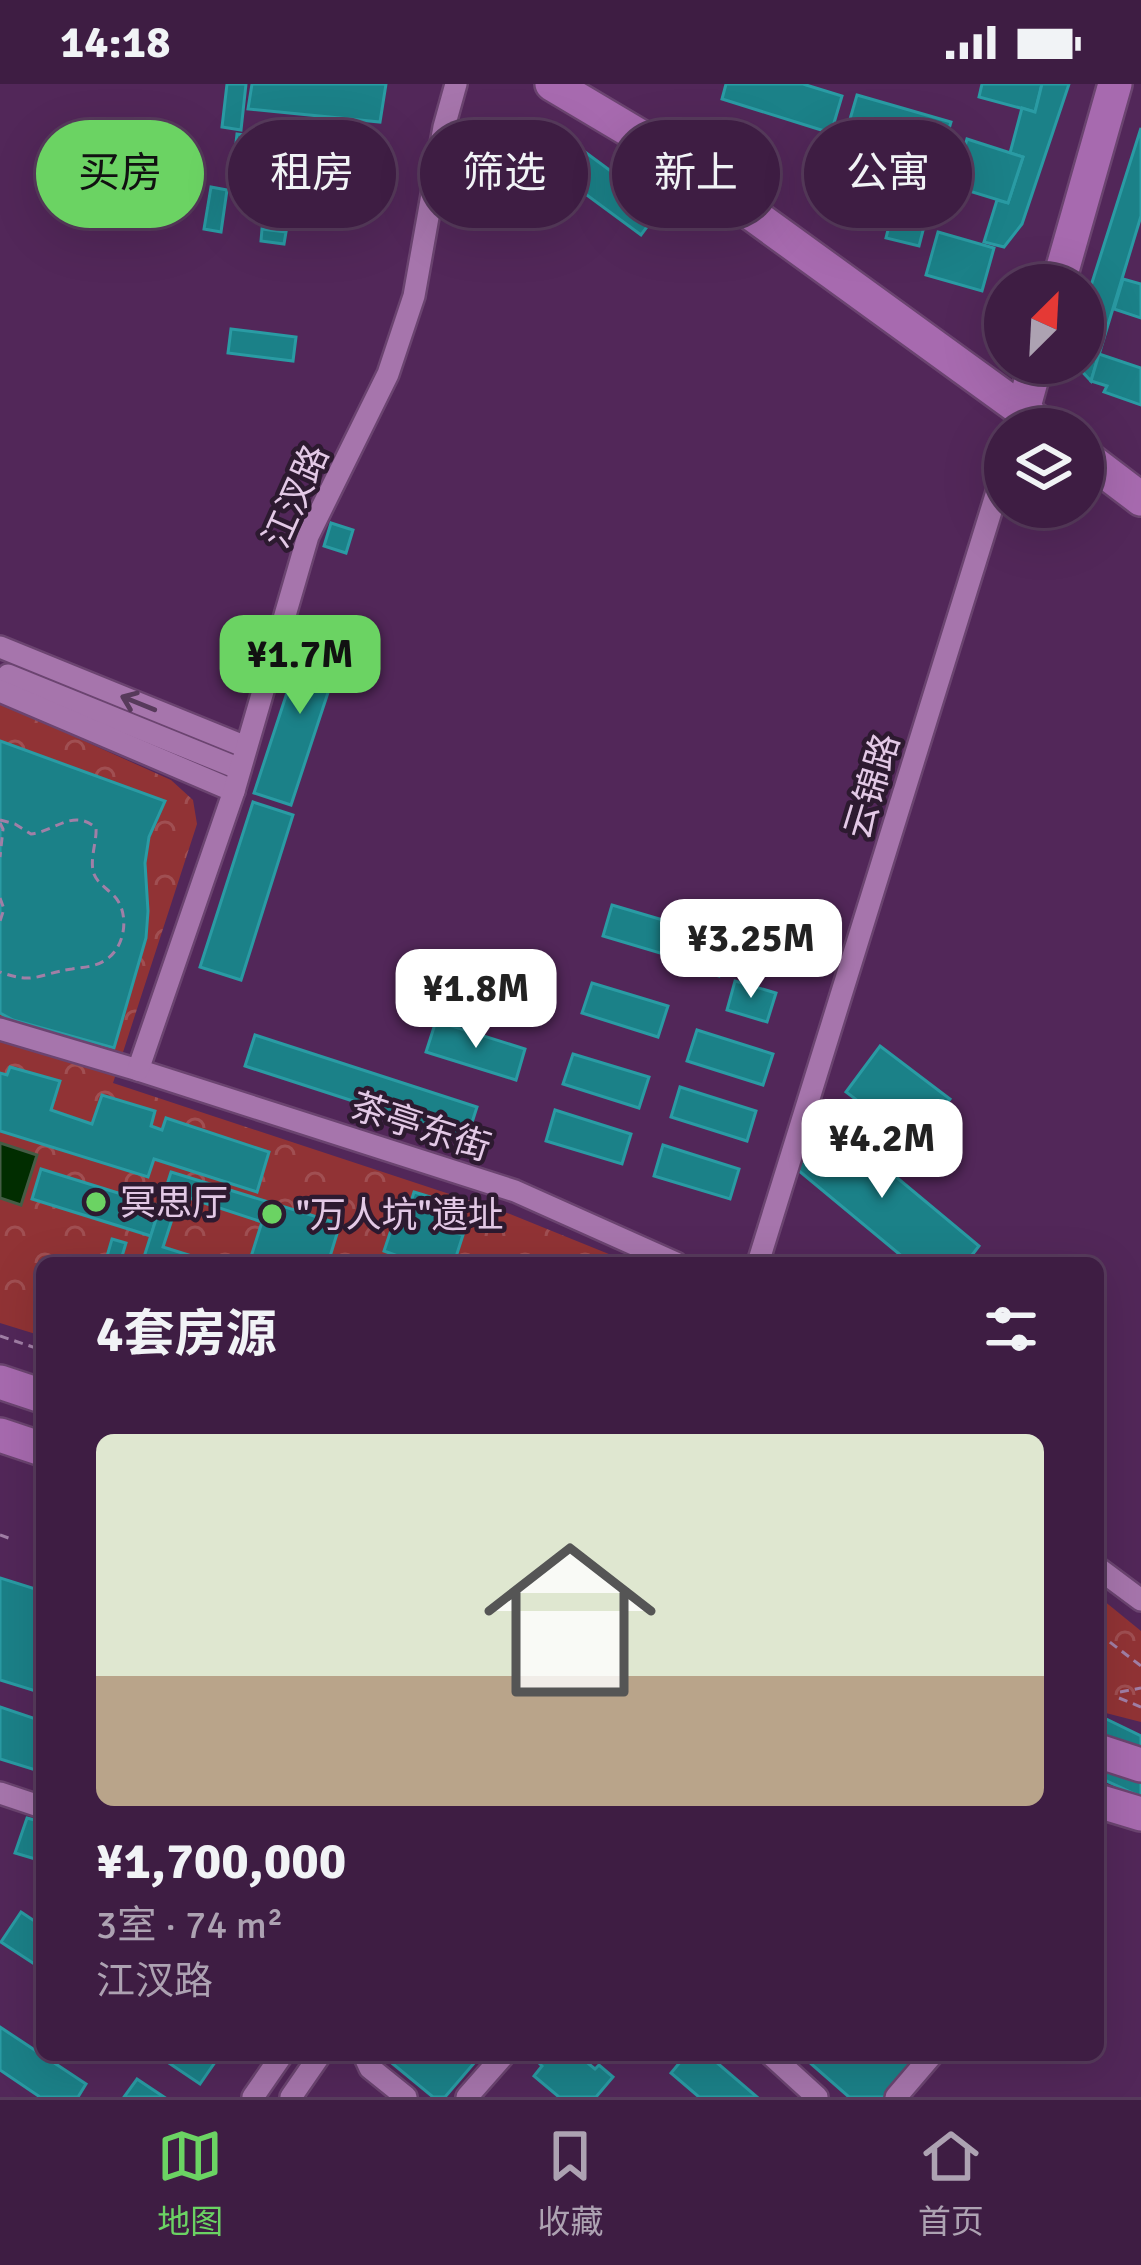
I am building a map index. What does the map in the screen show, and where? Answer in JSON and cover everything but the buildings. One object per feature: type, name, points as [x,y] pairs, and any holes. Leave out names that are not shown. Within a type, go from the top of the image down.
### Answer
[{"type":"main road","points":[[552,84],[668,154],[1010,408]]},
{"type":"main road","points":[[1064,264],[1115,84]]},
{"type":"main road","points":[[1104,471],[1141,499]]},
{"type":"main road","points":[[0,1382],[36,1394]]},
{"type":"main road","points":[[0,1435],[36,1447]]},
{"type":"main road","points":[[1104,1753],[1141,1765]]},
{"type":"main road","points":[[1104,1803],[1141,1814]]},
{"type":"street","name":"江汊路","points":[[139,1070],[240,769],[308,536],[388,374],[414,296],[456,84]]},
{"type":"street","name":"云锦路","points":[[760,1257],[986,528]]},
{"type":"street","points":[[0,647],[240,769]]},
{"type":"street","points":[[4,683],[240,769]]},
{"type":"street","name":"茶亭东街","points":[[0,1029],[515,1191],[663,1257]]},
{"type":"street","points":[[1104,1572],[1141,1600]]},
{"type":"street","points":[[0,1793],[36,1805]]},
{"type":"street","points":[[253,2097],[278,2061]]},
{"type":"street","points":[[291,2097],[316,2061]]},
{"type":"street","points":[[367,2061],[406,2097]]},
{"type":"street","points":[[467,2097],[498,2061]]},
{"type":"street","points":[[778,2061],[818,2097]]},
{"type":"street","points":[[896,2097],[927,2061]]},
{"type":"path","points":[[0,821],[31,834],[68,819],[87,820],[96,828],[95,878],[117,897],[124,913],[124,930],[111,957],[93,967],[29,980],[0,972]]},
{"type":"path","points":[[0,821],[0,857]]},
{"type":"path","points":[[0,898],[4,909],[0,920]]},
{"type":"path","points":[[0,1336],[36,1348]]},
{"type":"path","points":[[0,1535],[14,1540]]},
{"type":"path","points":[[1104,1638],[1141,1666]]},
{"type":"path","points":[[1141,1688],[1120,1695],[1141,1707]]},
{"type":"green space","points":[[0,703],[171,780],[193,800],[197,824],[113,1083],[510,1214],[616,1257],[36,1257],[36,1334],[0,1323]]},
{"type":"green space","points":[[1104,1601],[1141,1631],[1141,1722],[1104,1713]]},
{"type":"shaded area","points":[[0,1143],[37,1155],[21,1205],[0,1198]]},
{"type":"place","name":"冥思厅","points":[[96,1202]]},
{"type":"place","name":"\"万人坑\"遗址","points":[[272,1214]]}]
